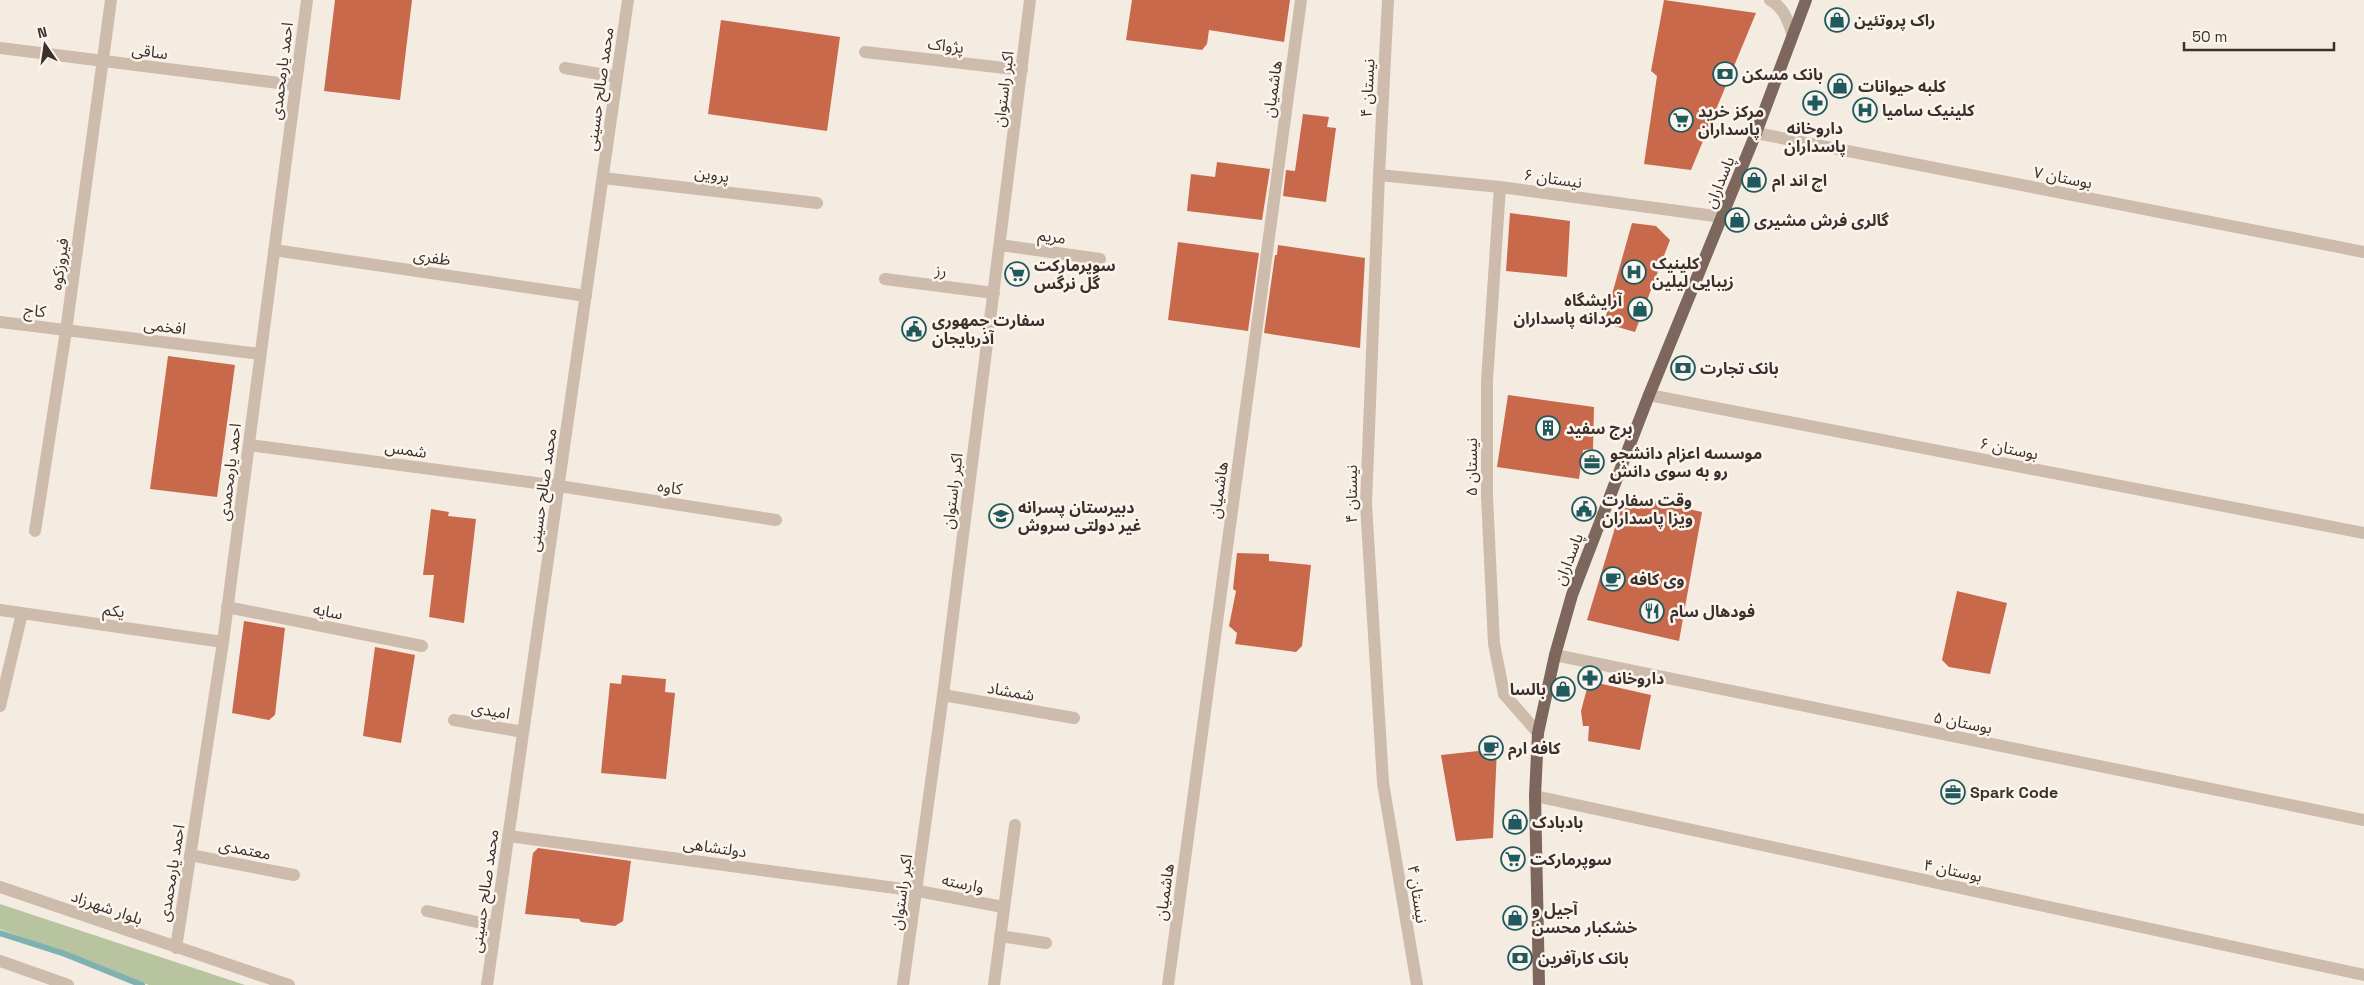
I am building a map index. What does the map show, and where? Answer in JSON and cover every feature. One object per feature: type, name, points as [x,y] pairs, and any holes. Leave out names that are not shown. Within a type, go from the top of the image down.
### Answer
[{"type":"main road","name":"پاسداران","points":[[1539,985],[1535,796],[1538,733],[1555,655],[1572,595],[1649,395],[1756,133],[1806,0]]},
{"type":"street","name":"فیروزکوه","points":[[35,532],[66,331],[111,0]]},
{"type":"street","name":"احمد یارمحمدی","points":[[176,948],[223,642],[306,0]]},
{"type":"street","name":"محمد صالح حسینی","points":[[487,985],[628,0]]},
{"type":"street","name":"اکبر راستوان","points":[[903,985],[918,891],[1030,0]]},
{"type":"street","name":"هاشمیان","points":[[1168,985],[1301,0]]},
{"type":"street","name":"نیستان ۴","points":[[1388,0],[1366,504],[1383,784],[1417,985]]},
{"type":"street","points":[[1770,0],[1776,4],[1787,18],[1792,33]]},
{"type":"street","name":"ساقی","points":[[0,48],[296,85]]},
{"type":"street","name":"پژواک","points":[[865,52],[1022,70]]},
{"type":"street","points":[[565,68],[617,77]]},
{"type":"street","name":"بوستان ۷","points":[[1756,133],[2364,252]]},
{"type":"street","name":"نیستان ۶","points":[[1379,175],[1500,187],[1722,217]]},
{"type":"street","name":"پروین","points":[[603,178],[817,203]]},
{"type":"street","name":"نیستان ۵","points":[[1500,187],[1487,381],[1488,496],[1494,644],[1504,694],[1538,733]]},
{"type":"street","name":"مریم","points":[[1000,245],[1100,259]]},
{"type":"street","name":"ظفری","points":[[274,250],[586,296]]},
{"type":"street","name":"رز","points":[[885,279],[994,293]]},
{"type":"street","name":"کاج","points":[[0,322],[66,331]]},
{"type":"street","name":"افخمی","points":[[66,331],[260,354]]},
{"type":"street","name":"بوستان ۶","points":[[1649,395],[2364,533]]},
{"type":"street","name":"شمس","points":[[249,444],[559,486]]},
{"type":"street","name":"کاوه","points":[[559,486],[776,520]]},
{"type":"street","name":"سایه","points":[[227,608],[422,646]]},
{"type":"street","name":"یکم","points":[[0,610],[223,642]]},
{"type":"street","points":[[0,706],[22,613]]},
{"type":"street","name":"بوستان ۵","points":[[1555,655],[2364,820]]},
{"type":"street","name":"شمشاد","points":[[943,695],[1074,718]]},
{"type":"street","name":"امیدی","points":[[454,720],[523,732]]},
{"type":"street","name":"بوستان ۴","points":[[1535,796],[2364,975]]},
{"type":"street","name":"وارسته","points":[[994,985],[1003,907],[1016,825]]},
{"type":"street","name":"دولتشاهی","points":[[508,836],[918,891]]},
{"type":"street","name":"معتمدی","points":[[190,855],[294,874]]},
{"type":"street","name":"بلوار شهرزاد","points":[[0,886],[176,948],[289,985]]},
{"type":"street","name":"وارسته","points":[[918,891],[1003,907]]},
{"type":"street","points":[[427,911],[495,926]]},
{"type":"street","points":[[1000,936],[1046,943]]},
{"type":"street","points":[[0,961],[68,985]]},
{"type":"green space","points":[[0,904],[245,985],[149,985],[0,929]]},
{"type":"building","points":[[335,0],[412,0],[400,100],[324,91]]},
{"type":"building","points":[[1132,0],[1290,0],[1284,42],[1209,30],[1207,44],[1202,50],[1126,40]]},
{"type":"building","name":"مرکز خرید پاسداران","points":[[1664,0],[1756,13],[1691,170],[1644,164],[1657,76],[1651,71]]},
{"type":"building","points":[[721,20],[840,37],[827,131],[708,114]]},
{"type":"building","points":[[1303,114],[1329,117],[1327,127],[1336,128],[1326,202],[1283,196],[1286,170],[1295,171]]},
{"type":"building","points":[[1217,162],[1270,169],[1262,220],[1187,211],[1191,174],[1215,177]]},
{"type":"building","points":[[1510,213],[1570,221],[1567,277],[1506,271]]},
{"type":"building","points":[[1632,223],[1656,226],[1670,240],[1635,332],[1604,323]]},
{"type":"building","points":[[1178,242],[1259,253],[1248,331],[1168,320]]},
{"type":"building","points":[[1278,245],[1365,258],[1360,348],[1264,333]]},
{"type":"building","points":[[168,356],[235,365],[217,497],[150,489]]},
{"type":"building","name":"برج سفید","points":[[1508,395],[1594,407],[1593,449],[1583,450],[1579,479],[1497,467]]},
{"type":"building","points":[[1625,495],[1702,512],[1679,641],[1587,620]]},
{"type":"building","points":[[431,509],[449,512],[448,516],[476,519],[464,623],[429,617],[434,575],[423,575]]},
{"type":"building","points":[[1237,553],[1269,554],[1269,561],[1311,565],[1302,646],[1296,652],[1235,644],[1237,633],[1229,626],[1236,591],[1233,589]]},
{"type":"building","points":[[1957,591],[2007,603],[1990,674],[1949,667],[1942,660]]},
{"type":"building","points":[[244,621],[285,628],[275,715],[269,720],[232,713]]},
{"type":"building","points":[[375,647],[415,655],[401,743],[363,736]]},
{"type":"building","points":[[622,675],[666,679],[665,692],[675,693],[666,779],[601,773],[610,683],[621,684]]},
{"type":"building","points":[[1589,681],[1651,695],[1640,750],[1588,741],[1589,726],[1583,726],[1581,711]]},
{"type":"building","points":[[1497,749],[1493,838],[1456,841],[1441,755]]},
{"type":"building","points":[[538,848],[631,861],[623,921],[615,926],[581,922],[579,919],[525,914],[533,853]]},
{"type":"waterway","points":[[0,933],[65,954],[142,985]]},
{"type":"place","name":"راک پروتئین","points":[[1837,20]]},
{"type":"place","name":"بانک مسکن","points":[[1725,74]]},
{"type":"place","name":"کلبه حیوانات","points":[[1840,86]]},
{"type":"place","name":"داروخانه پاسداران","points":[[1815,103]]},
{"type":"place","name":"کلینیک سامیا","points":[[1865,110]]},
{"type":"place","name":"مرکز خرید پاسداران","points":[[1681,120]]},
{"type":"place","name":"اچ اند ام","points":[[1754,180]]},
{"type":"place","name":"گالری فرش مشیری","points":[[1737,220]]},
{"type":"place","name":"کلینیک زیبایی لیلین","points":[[1634,272]]},
{"type":"place","name":"سوپرمارکت گل نرگس","points":[[1017,274]]},
{"type":"place","name":"آرایشگاه مردانه پاسداران","points":[[1640,309]]},
{"type":"place","name":"سفارت جمهوری آذربایجان","points":[[914,329]]},
{"type":"place","name":"بانک تجارت","points":[[1683,368]]},
{"type":"place","name":"برج سفید","points":[[1548,428]]},
{"type":"place","name":"موسسه اعزام دانشجو رو به سوی دانش","points":[[1592,462]]},
{"type":"place","name":"وقت سفارت ویزا پاسداران","points":[[1584,509]]},
{"type":"place","name":"دبیرستان پسرانه غیر دولتی سروش","points":[[1001,516]]},
{"type":"place","name":"وی کافه","points":[[1613,579]]},
{"type":"place","name":"فودهال سام","points":[[1652,611]]},
{"type":"place","name":"داروخانه","points":[[1590,678]]},
{"type":"place","name":"بالسا","points":[[1563,689]]},
{"type":"place","name":"کافه ارم","points":[[1491,748]]},
{"type":"place","name":"Spark Code","points":[[1953,792]]},
{"type":"place","name":"بادبادک","points":[[1515,822]]},
{"type":"place","name":"سوپرمارکت","points":[[1513,859]]},
{"type":"place","name":"آجیل و خشکبار محسن","points":[[1515,918]]},
{"type":"place","name":"بانک کارآفرین","points":[[1520,958]]}]
